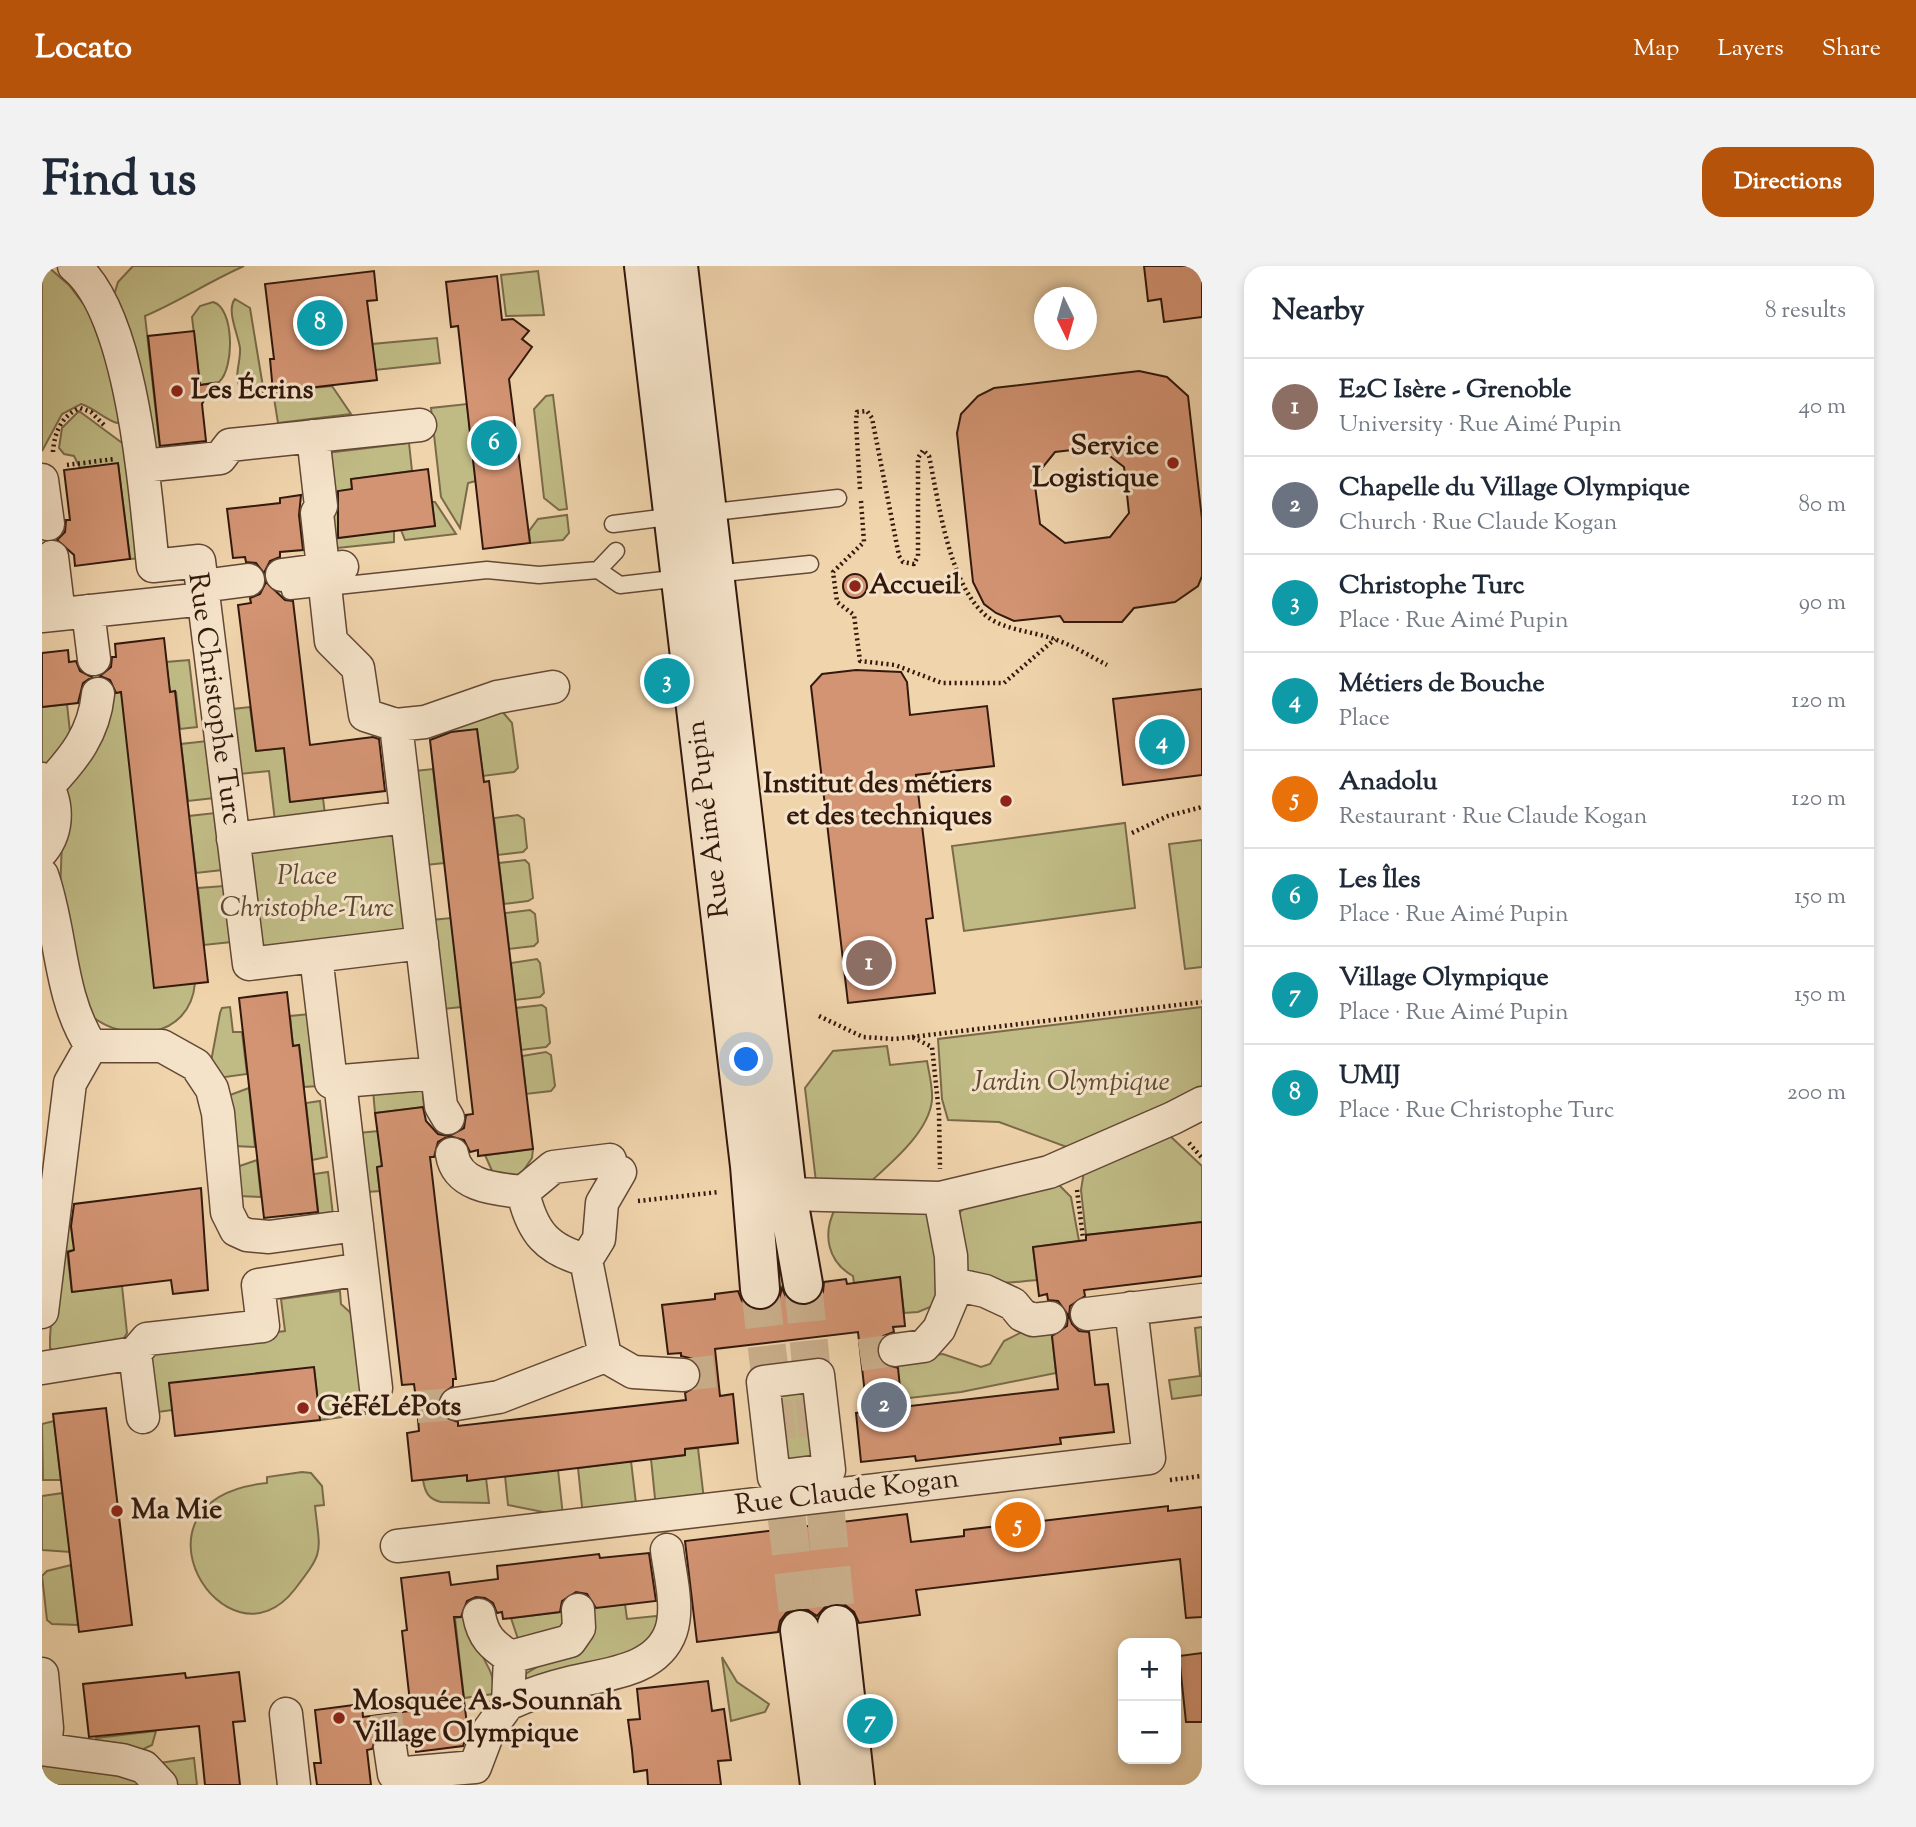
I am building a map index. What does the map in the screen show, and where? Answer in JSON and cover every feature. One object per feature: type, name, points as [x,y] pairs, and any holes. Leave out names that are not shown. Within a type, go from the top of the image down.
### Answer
[{"type":"street","name":"Rue Aimé Pupin","points":[[644,266],[690,515],[769,1195],[760,1289]]},
{"type":"street","name":"Rue Aimé Pupin","points":[[678,266],[690,515]]},
{"type":"street","name":"Rue Christophe Turc","points":[[82,272],[118,349],[138,434],[130,462],[153,566],[199,561],[249,964],[422,943]]},
{"type":"street","points":[[130,462],[220,458],[230,445],[420,425]]},
{"type":"street","points":[[313,436],[331,575],[331,641],[358,668],[365,715],[396,725],[425,722],[497,697],[553,687]]},
{"type":"street","points":[[47,467],[48,524]]},
{"type":"street","points":[[52,557],[63,614],[94,659]]},
{"type":"street","points":[[286,583],[331,575]]},
{"type":"street","points":[[63,614],[203,592],[248,580]]},
{"type":"street","points":[[42,851],[55,825],[55,805],[45,783],[87,738],[96,714],[98,694]]},
{"type":"street","points":[[396,725],[441,1107],[448,1118]]},
{"type":"street","name":"Rue Christophe Turc","points":[[233,839],[407,817]]},
{"type":"street","points":[[42,875],[51,901],[83,1034],[70,1083],[42,1312]]},
{"type":"street","points":[[316,956],[331,1083],[437,1073]]},
{"type":"street","points":[[83,1034],[162,1046],[196,1065],[212,1089],[218,1113],[227,1212],[236,1230],[247,1235],[269,1237],[357,1224]]},
{"type":"street","points":[[340,1082],[376,1388]]},
{"type":"street","points":[[769,1195],[940,1198],[1068,1165],[1202,1102]]},
{"type":"street","points":[[452,1154],[454,1166],[462,1177],[493,1189],[523,1192],[553,1167],[615,1166],[602,1203],[599,1240],[586,1260],[606,1356],[634,1372],[683,1375]]},
{"type":"street","points":[[523,1192],[527,1210],[543,1239],[562,1253],[586,1260]]},
{"type":"street","name":"Rue Aimé Pupin","points":[[769,1195],[803,1284]]},
{"type":"street","points":[[895,1350],[924,1346],[939,1329],[952,1298],[953,1284],[940,1198]]},
{"type":"street","points":[[42,1368],[135,1353],[147,1339],[263,1326],[258,1285],[362,1269]]},
{"type":"street","points":[[953,1284],[1013,1304],[1022,1315],[1034,1320],[1050,1318]]},
{"type":"street","points":[[1087,1314],[1202,1300]]},
{"type":"street","name":"Rue Claude Kogan","points":[[397,1546],[1149,1458],[1131,1308]]},
{"type":"street","points":[[135,1353],[143,1417]]},
{"type":"street","points":[[456,1404],[499,1397],[606,1356]]},
{"type":"street","points":[[390,1747],[394,1774],[479,1776],[489,1730],[508,1704],[529,1694],[636,1667],[661,1649],[671,1632],[674,1611],[667,1550]]},
{"type":"street","points":[[510,1657],[570,1641],[579,1628],[578,1610]]},
{"type":"street","points":[[479,1615],[482,1631],[489,1642],[510,1657]]},
{"type":"street","points":[[826,1636],[844,1782],[809,1694],[826,1636]]},
{"type":"street","points":[[508,1704],[510,1657]]},
{"type":"street","points":[[42,1674],[47,1728],[44,1749],[122,1760],[144,1767],[161,1785]]},
{"type":"street","points":[[286,1714],[294,1785]]},
{"type":"lane","points":[[613,524],[838,498]]},
{"type":"lane","points":[[598,570],[616,551]]},
{"type":"lane","points":[[331,575],[487,570],[539,575],[598,570],[620,585],[810,564]]},
{"type":"path","points":[[47,467],[53,439],[71,411],[80,408],[91,412],[108,429],[120,435],[138,434]]},
{"type":"path","points":[[1055,639],[1004,683],[942,683],[895,665],[860,661],[854,615],[837,602],[834,572],[864,542],[857,412],[867,411],[872,418],[899,556],[903,562],[914,564],[918,556],[918,458],[923,450],[929,456],[952,556],[966,589],[984,614],[1016,629],[1055,639],[1107,664]]},
{"type":"path","points":[[79,463],[130,462]]},
{"type":"path","points":[[1132,832],[1168,816],[1202,807]]},
{"type":"path","points":[[819,1016],[863,1037],[895,1040],[1202,1002]]},
{"type":"path","points":[[912,1037],[932,1047],[939,1113],[940,1198]]},
{"type":"path","points":[[1068,1165],[1075,1179],[1083,1238]]},
{"type":"path","points":[[602,1203],[718,1192],[769,1195]]},
{"type":"green space","points":[[42,266],[47,266],[69,285],[88,310],[125,410],[125,420],[117,423],[81,404],[62,414],[42,451]]},
{"type":"green space","points":[[133,266],[244,266],[145,316],[160,449],[154,449],[113,298],[118,282]]},
{"type":"green space","points":[[538,271],[544,315],[506,316],[501,275]]},
{"type":"green space","points":[[235,299],[250,308],[264,393],[242,391],[239,386],[237,375],[240,348],[232,309]]},
{"type":"green space","points":[[213,302],[220,306],[225,315],[230,352],[224,375],[219,382],[200,385],[192,317],[200,306]]},
{"type":"green space","points":[[437,338],[440,363],[375,370],[372,344]]},
{"type":"green space","points":[[332,386],[351,414],[278,423],[273,392]]},
{"type":"green space","points":[[553,395],[567,509],[559,510],[544,498],[534,409],[546,396]]},
{"type":"green space","points":[[467,404],[476,481],[468,483],[460,528],[441,497],[431,408]]},
{"type":"green space","points":[[79,411],[129,448],[144,558],[130,559],[118,464],[80,468],[74,456],[64,454],[59,448],[62,428]]},
{"type":"green space","points":[[409,443],[412,471],[351,479],[353,498],[331,500],[326,453]]},
{"type":"green space","points":[[432,502],[435,502],[456,534],[405,540],[401,530],[435,526]]},
{"type":"green space","points":[[355,510],[394,531],[394,542],[328,549],[319,513]]},
{"type":"green space","points":[[567,515],[569,533],[563,540],[530,543],[529,531],[538,519]]},
{"type":"green space","points":[[189,660],[197,727],[180,729],[176,692],[170,692],[166,662]]},
{"type":"green space","points":[[121,692],[195,983],[190,1002],[181,1016],[168,1026],[136,1033],[102,1023],[88,1013],[60,894],[63,814],[68,781],[102,694]]},
{"type":"green space","points":[[67,704],[70,732],[60,761],[42,766],[42,707]]},
{"type":"green space","points":[[250,707],[256,751],[284,748],[290,802],[323,798],[325,815],[275,821],[269,771],[240,774],[233,709]]},
{"type":"green space","points":[[501,710],[512,723],[518,768],[514,772],[483,776],[477,730],[445,733],[445,727]]},
{"type":"green space","points":[[207,741],[214,798],[188,801],[181,744]]},
{"type":"green space","points":[[433,769],[444,863],[426,865],[415,771]]},
{"type":"green space","points":[[215,813],[222,870],[196,873],[189,816]]},
{"type":"green space","points":[[518,815],[524,819],[527,848],[523,852],[498,855],[494,818]]},
{"type":"green space","name":"Place Christophe-Turc","points":[[407,817],[422,943],[249,964],[233,839]]},
{"type":"green space","points":[[1125,823],[1135,908],[964,931],[952,846]]},
{"type":"green space","points":[[1202,840],[1202,967],[1185,969],[1169,844]]},
{"type":"green space","points":[[525,860],[529,864],[533,898],[504,904],[499,863]]},
{"type":"green space","points":[[224,886],[231,942],[204,945],[198,888]]},
{"type":"green space","points":[[530,910],[535,914],[538,942],[534,946],[509,949],[505,913]]},
{"type":"green space","points":[[451,918],[461,1007],[443,1009],[432,920]]},
{"type":"green space","points":[[537,959],[540,963],[544,993],[540,997],[515,1000],[511,963]]},
{"type":"green space","points":[[542,1005],[546,1008],[550,1043],[546,1047],[521,1050],[516,1008]]},
{"type":"green space","points":[[230,1007],[233,1032],[242,1032],[247,1074],[218,1078],[210,1067],[220,1013],[222,1008]]},
{"type":"green space","name":"Jardin Olympique","points":[[1202,1007],[1202,1090],[1072,1149],[999,1122],[948,1120],[942,1099],[938,1039]]},
{"type":"green space","points":[[310,1014],[318,1086],[304,1087],[299,1045],[293,1046],[290,1016]]},
{"type":"green space","name":"Jardin Olympique","points":[[887,1046],[890,1065],[927,1061],[932,1100],[924,1124],[908,1146],[868,1184],[816,1182],[805,1088],[833,1051]]},
{"type":"green space","points":[[546,1052],[551,1055],[555,1086],[551,1091],[526,1094],[522,1056]]},
{"type":"green space","points":[[422,1085],[424,1107],[375,1113],[373,1090]]},
{"type":"green space","points":[[249,1088],[255,1147],[233,1146],[228,1101],[230,1095]]},
{"type":"green space","points":[[320,1101],[327,1157],[312,1160],[306,1103]]},
{"type":"green space","points":[[378,1131],[382,1166],[377,1168],[380,1191],[367,1192],[359,1133]]},
{"type":"green space","points":[[1168,1134],[1202,1166],[1202,1222],[1086,1235],[1081,1190],[1084,1171]]},
{"type":"green space","points":[[533,1149],[532,1158],[519,1177],[493,1173],[485,1155]]},
{"type":"green space","points":[[257,1160],[261,1197],[238,1196],[234,1168]]},
{"type":"green space","points":[[328,1172],[334,1224],[319,1219],[314,1174]]},
{"type":"green space","points":[[1053,1179],[1071,1197],[1079,1241],[1033,1247],[1037,1280],[995,1283],[972,1275],[964,1265],[958,1243],[957,1222],[962,1210],[972,1200]]},
{"type":"green space","points":[[69,1204],[73,1243],[80,1249],[67,1251],[72,1292],[122,1286],[127,1333],[123,1340],[57,1353],[50,1348],[50,1338],[57,1234]]},
{"type":"green space","points":[[835,1209],[923,1210],[932,1221],[942,1243],[942,1266],[935,1305],[918,1312],[904,1313],[900,1278],[854,1283],[853,1276],[838,1263],[830,1247],[829,1228]]},
{"type":"green space","points":[[340,1291],[341,1304],[353,1315],[365,1414],[320,1420],[314,1368],[172,1410],[158,1412],[152,1407],[148,1347],[285,1331],[281,1299]]},
{"type":"green space","points":[[1051,1326],[1056,1373],[961,1392],[901,1399],[896,1359],[943,1354],[981,1367],[990,1364],[1004,1341],[1032,1327]]},
{"type":"green space","points":[[1202,1327],[1202,1395],[1172,1399],[1169,1380],[1200,1376],[1195,1328]]},
{"type":"green space","points":[[818,1375],[829,1470],[774,1477],[763,1382]]},
{"type":"green space","points":[[54,1421],[61,1480],[43,1480],[42,1424]]},
{"type":"green space","points":[[698,1448],[704,1500],[656,1508],[651,1459],[685,1455],[685,1449]]},
{"type":"green space","points":[[631,1461],[637,1512],[583,1516],[578,1468]]},
{"type":"green space","points":[[558,1470],[563,1516],[508,1505],[505,1476]]},
{"type":"green space","points":[[311,1473],[322,1486],[324,1505],[315,1506],[319,1543],[311,1566],[295,1589],[268,1611],[240,1612],[216,1599],[198,1575],[191,1547],[197,1519],[221,1496],[267,1483],[267,1477]]},
{"type":"green space","points":[[467,1475],[468,1481],[486,1478],[489,1503],[437,1501],[428,1494],[423,1480]]},
{"type":"green space","points":[[63,1493],[70,1552],[42,1550],[42,1496]]},
{"type":"green space","points":[[71,1565],[78,1625],[52,1624],[47,1620],[42,1576],[47,1571]]},
{"type":"green space","points":[[625,1604],[627,1619],[656,1616],[660,1622],[647,1647],[527,1688],[522,1676],[547,1661],[588,1608]]},
{"type":"green space","points":[[568,1611],[567,1627],[518,1639],[511,1618]]},
{"type":"green space","points":[[470,1616],[480,1650],[492,1675],[493,1694],[464,1698],[455,1618]]},
{"type":"green space","points":[[722,1657],[737,1682],[769,1704],[765,1712],[731,1721]]},
{"type":"green space","points":[[156,1731],[152,1745],[133,1754],[99,1746],[96,1738]]},
{"type":"green space","points":[[194,1758],[197,1785],[165,1785],[159,1763]]},
{"type":"green space","points":[[42,1765],[111,1770],[155,1785],[42,1785]]},
{"type":"building","points":[[1144,266],[1202,266],[1202,317],[1164,322],[1161,299],[1148,301]]},
{"type":"building","points":[[374,271],[377,300],[367,301],[377,380],[273,392],[270,359],[274,359],[265,284]]},
{"type":"building","points":[[497,276],[502,320],[513,319],[529,331],[522,339],[532,347],[509,379],[530,543],[483,549],[458,326],[451,327],[446,282]]},
{"type":"building","name":"Les Écrins","points":[[194,331],[200,385],[214,383],[202,404],[206,441],[160,446],[148,336]]},
{"type":"building","points":[[1139,371],[1167,377],[1188,396],[1202,519],[1202,576],[1198,586],[1175,602],[1134,608],[1122,622],[1064,622],[1060,616],[1014,621],[984,604],[973,582],[957,433],[961,414],[978,396],[994,388]],"holes":[[[1098,447],[1124,467],[1129,513],[1110,537],[1065,543],[1040,524],[1034,478],[1055,452]]]},
{"type":"building","points":[[118,463],[130,559],[75,566],[74,555],[57,540],[65,532],[66,520],[70,520],[64,470]]},
{"type":"building","points":[[428,469],[435,526],[338,538],[338,491],[352,489],[351,479]]},
{"type":"building","points":[[301,495],[299,515],[303,550],[280,552],[280,557],[270,561],[264,573],[256,563],[246,562],[245,557],[233,558],[227,509],[280,503],[280,498]]},
{"type":"building","name":"Accueil","points":[[855,574],[864,577],[867,586],[864,595],[855,598],[846,595],[843,586],[846,577]]},
{"type":"building","points":[[266,582],[285,600],[293,601],[310,745],[373,737],[379,739],[385,791],[290,802],[284,748],[256,751],[238,605],[251,603],[250,598],[260,594]]},
{"type":"building","points":[[164,638],[170,692],[175,691],[208,982],[154,988],[121,692],[116,693],[110,680],[100,676],[111,667],[112,657],[116,657],[115,644]]},
{"type":"building","points":[[68,650],[69,662],[76,661],[80,671],[92,677],[83,683],[78,703],[42,707],[42,653]]},
{"type":"building","points":[[856,670],[901,672],[907,682],[910,715],[987,706],[994,766],[916,775],[933,918],[926,919],[935,993],[848,1003],[811,686],[822,674]]},
{"type":"building","points":[[1202,689],[1202,775],[1123,785],[1113,699]]},
{"type":"building","points":[[477,729],[484,782],[489,781],[533,1149],[478,1156],[478,1150],[470,1152],[464,1140],[449,1136],[464,1128],[466,1115],[473,1114],[430,740],[451,732]]},
{"type":"building","points":[[287,992],[293,1046],[299,1045],[318,1212],[264,1218],[239,998]]},
{"type":"building","points":[[423,1107],[426,1121],[438,1134],[448,1136],[438,1142],[434,1157],[430,1157],[456,1379],[453,1379],[453,1386],[439,1397],[438,1406],[442,1416],[458,1422],[458,1426],[686,1400],[685,1393],[699,1385],[700,1367],[693,1359],[681,1356],[681,1353],[668,1354],[662,1305],[715,1299],[715,1294],[738,1291],[742,1301],[750,1308],[762,1311],[773,1307],[782,1288],[787,1299],[806,1306],[818,1300],[823,1292],[824,1282],[846,1279],[847,1284],[900,1277],[905,1326],[893,1327],[894,1332],[883,1336],[877,1352],[881,1362],[898,1368],[902,1407],[1058,1389],[1052,1336],[1067,1326],[1068,1315],[1058,1301],[1048,1300],[1047,1294],[1039,1296],[1033,1247],[1086,1240],[1086,1235],[1202,1222],[1202,1276],[1084,1290],[1085,1296],[1070,1306],[1072,1324],[1079,1331],[1089,1332],[1095,1385],[1108,1384],[1114,1432],[1060,1438],[1061,1444],[916,1461],[915,1456],[861,1462],[856,1413],[867,1412],[858,1332],[715,1349],[720,1396],[733,1394],[738,1443],[685,1449],[685,1455],[467,1481],[467,1475],[412,1481],[407,1433],[419,1431],[417,1407],[414,1384],[402,1385],[377,1167],[382,1166],[375,1113]]},
{"type":"building","points":[[201,1188],[208,1290],[173,1294],[171,1280],[72,1292],[68,1252],[74,1250],[71,1226],[74,1204]]},
{"type":"building","points":[[314,1367],[320,1420],[175,1436],[169,1383]]},
{"type":"building","points":[[106,1408],[132,1625],[79,1632],[53,1414]]},
{"type":"building","points":[[1168,1506],[1168,1511],[1202,1507],[1202,1617],[1186,1618],[1180,1559],[916,1590],[920,1615],[859,1623],[854,1612],[845,1605],[834,1603],[825,1607],[817,1616],[808,1610],[797,1608],[786,1613],[780,1621],[778,1632],[697,1642],[685,1541],[907,1514],[911,1542],[964,1536],[964,1530]]},
{"type":"building","points":[[649,1553],[656,1601],[596,1608],[587,1594],[576,1592],[562,1601],[560,1612],[503,1619],[502,1612],[497,1613],[493,1603],[485,1598],[476,1597],[467,1601],[461,1617],[454,1617],[468,1733],[463,1746],[416,1752],[415,1744],[408,1745],[404,1735],[387,1729],[378,1733],[372,1749],[367,1750],[371,1785],[317,1785],[314,1763],[321,1763],[315,1710],[362,1704],[363,1717],[411,1711],[402,1631],[407,1630],[401,1578],[449,1572],[451,1585],[498,1579],[497,1566],[599,1554],[600,1558]]},
{"type":"building","points":[[1202,1653],[1202,1722],[1186,1722],[1181,1656]]},
{"type":"building","points":[[239,1672],[245,1721],[233,1722],[240,1785],[205,1785],[199,1726],[89,1737],[83,1684],[185,1673],[186,1678]]},
{"type":"building","points":[[708,1681],[712,1711],[724,1709],[731,1760],[718,1761],[721,1785],[648,1785],[647,1770],[634,1772],[628,1720],[640,1719],[637,1689]]},
{"type":"tunnel","points":[[803,1284],[837,1625]]},
{"type":"tunnel","points":[[760,1289],[800,1630]]},
{"type":"tunnel","points":[[860,1355],[895,1350]]},
{"type":"tunnel","points":[[683,1375],[717,1371]]},
{"type":"tunnel","points":[[417,1407],[456,1404]]},
{"type":"tunnel","points":[[386,1714],[390,1747]]},
{"type":"place","name":"UMIJ","points":[[320,323]]},
{"type":"place","name":"Les Écrins","points":[[177,391]]},
{"type":"place","name":"Les Îles","points":[[494,443]]},
{"type":"place","name":"Service Logistique","points":[[1173,463]]},
{"type":"place","name":"Accueil","points":[[855,586]]},
{"type":"place","name":"Christophe Turc","points":[[667,681]]},
{"type":"place","name":"Métiers de Bouche","points":[[1162,742]]},
{"type":"place","name":"Institut des métiers et des techniques","points":[[1006,801]]},
{"type":"place","name":"E2C Isère - Grenoble","points":[[869,963]]},
{"type":"place","name":"Chapelle du Village Olympique","points":[[884,1405]]},
{"type":"place","name":"GéFéLéPots","points":[[303,1408]]},
{"type":"place","name":"Ma Mie","points":[[117,1511]]},
{"type":"place","name":"Anadolu","points":[[1018,1525]]},
{"type":"place","name":"Mosquée As-Sounnah Village Olympique","points":[[339,1718]]},
{"type":"place","name":"Village Olympique","points":[[870,1721]]}]
